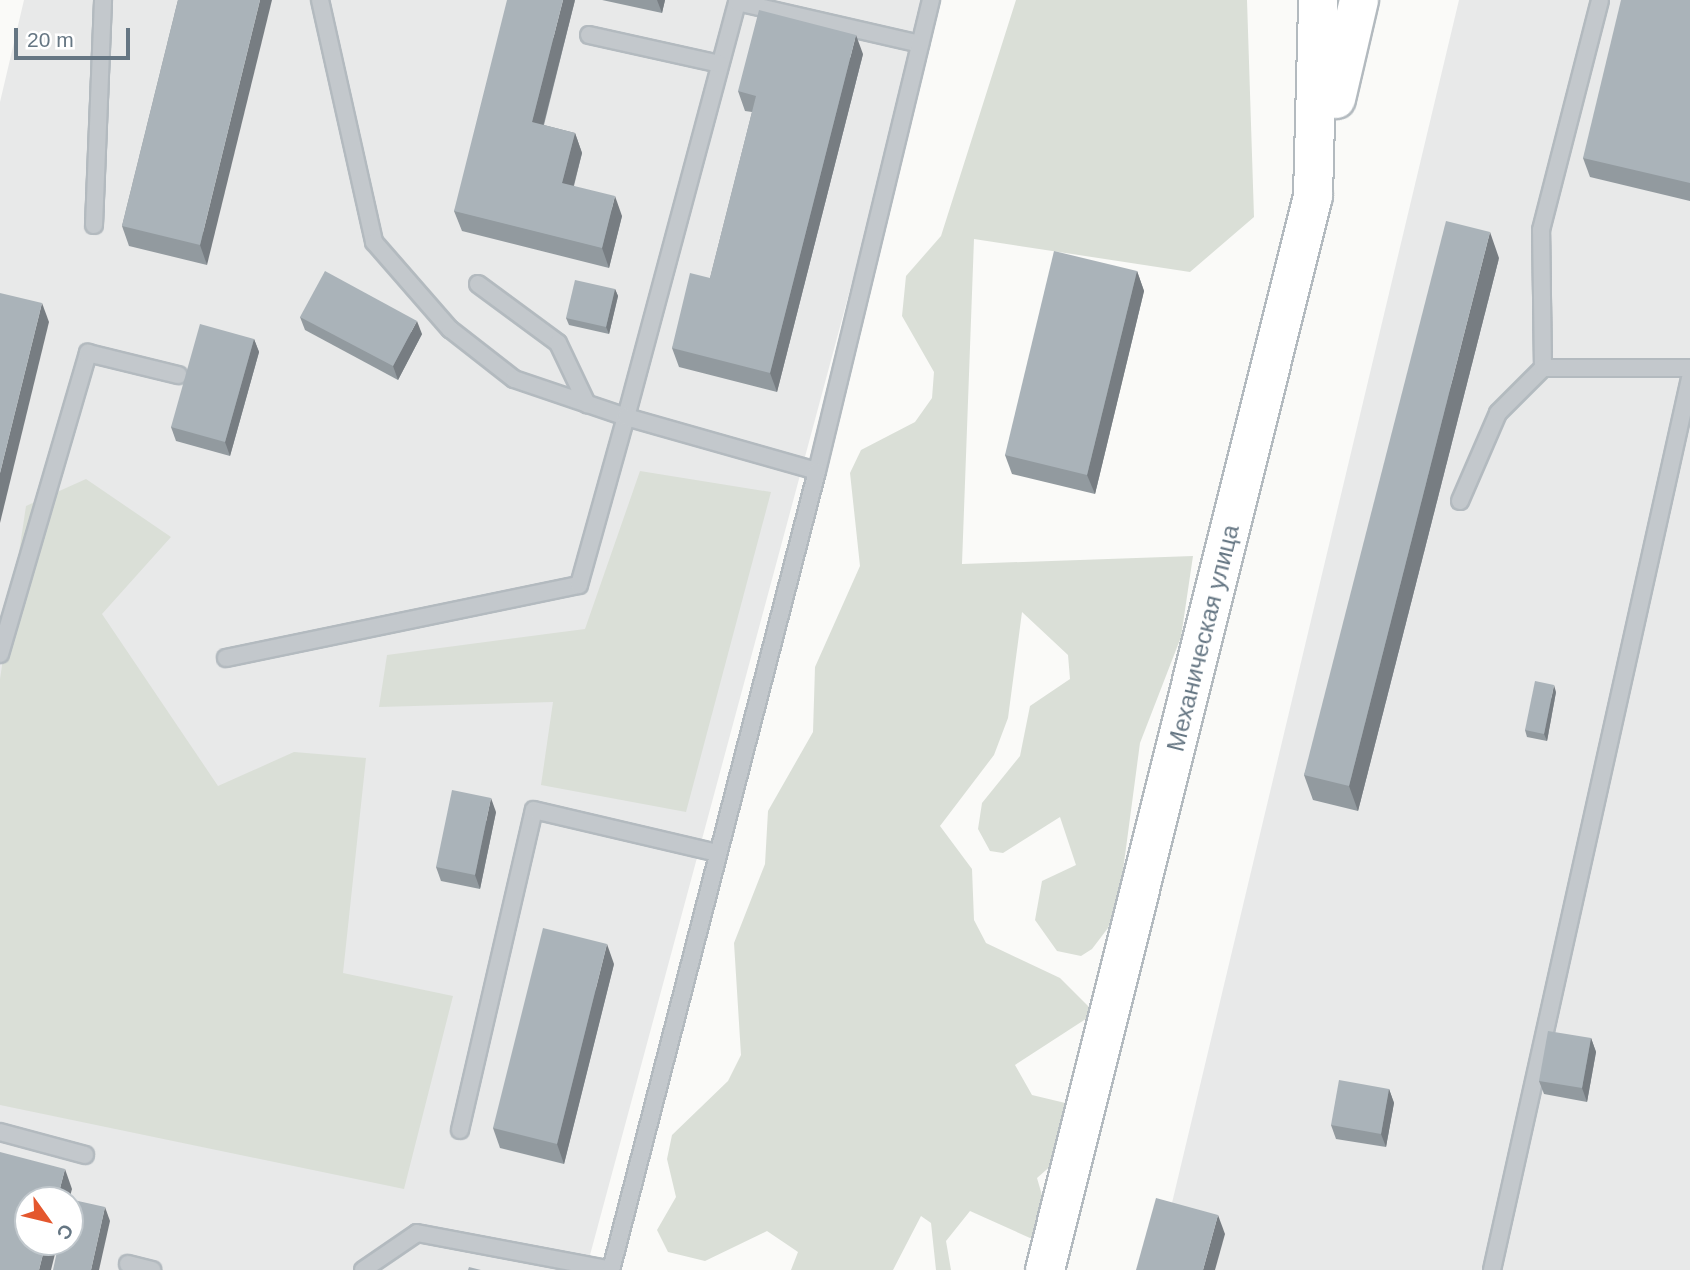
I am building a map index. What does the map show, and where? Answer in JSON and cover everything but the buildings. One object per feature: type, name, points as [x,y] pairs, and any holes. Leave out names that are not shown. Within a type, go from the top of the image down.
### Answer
[{"type":"street","name":"Механическая улица","points":[[1045,1270],[1313,196],[1318,0]]},
{"type":"street","points":[[1313,196],[1359,0]]},
{"type":"lane","points":[[94,225],[103,0]]},
{"type":"lane","points":[[320,0],[374,242],[450,328],[514,379],[626,417],[817,471]]},
{"type":"lane","points":[[363,1270],[417,1233],[611,1270],[817,471],[931,0]]},
{"type":"lane","points":[[1543,368],[1541,230],[1600,0]]},
{"type":"lane","points":[[226,658],[579,585],[737,2],[920,44]]},
{"type":"lane","points":[[589,35],[720,64]]},
{"type":"lane","points":[[478,284],[558,343],[587,404]]},
{"type":"lane","points":[[0,654],[88,353],[178,375]]},
{"type":"lane","points":[[1460,500],[1498,413],[1543,368],[1690,368]]},
{"type":"lane","points":[[1492,1270],[1690,378]]},
{"type":"lane","points":[[460,1130],[534,810],[718,853]]},
{"type":"lane","points":[[0,1132],[85,1155]]},
{"type":"lane","points":[[128,1264],[152,1270]]},
{"type":"shaded area","points":[[24,0],[928,0],[586,1270],[0,1270],[0,102]]},
{"type":"shaded area","points":[[1016,0],[1247,0],[1254,217],[1190,272],[974,239],[962,564],[1193,556],[1181,637],[1140,743],[1120,893],[1108,928],[1092,949],[1081,956],[1057,951],[1035,920],[1042,881],[1076,865],[1060,817],[1003,853],[990,851],[978,829],[982,803],[1020,756],[1030,706],[1070,679],[1068,655],[1022,612],[1008,718],[994,755],[940,826],[972,869],[974,920],[986,943],[1060,978],[1095,1013],[1015,1065],[1032,1095],[1082,1107],[1095,1127],[1037,1178],[1051,1226],[1030,1238],[970,1211],[946,1241],[951,1270],[936,1270],[931,1223],[921,1216],[893,1270],[791,1270],[798,1252],[767,1231],[705,1261],[668,1252],[657,1230],[676,1197],[667,1159],[672,1135],[728,1081],[741,1055],[734,943],[765,864],[768,811],[813,732],[815,667],[860,566],[850,473],[861,450],[915,422],[932,398],[934,372],[902,316],[906,276],[941,236]]},
{"type":"shaded area","points":[[1459,0],[1690,0],[1690,1270],[1156,1270]]},
{"type":"shaded area","points":[[640,471],[771,492],[686,812],[541,785],[553,702],[379,707],[387,655],[585,629]]},
{"type":"shaded area","points":[[86,479],[171,537],[102,614],[218,786],[294,752],[366,758],[343,973],[453,996],[404,1189],[0,1105],[0,679],[26,506]]}]
